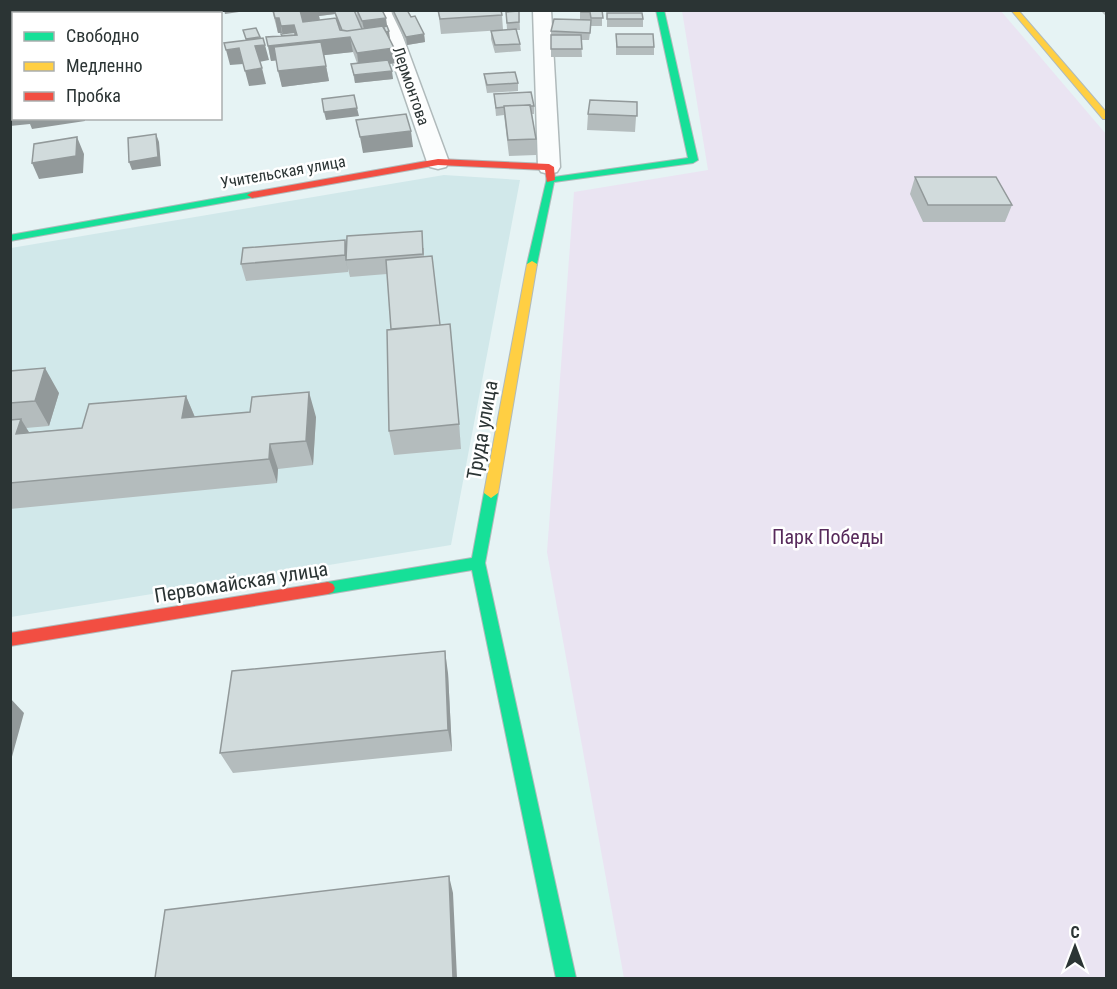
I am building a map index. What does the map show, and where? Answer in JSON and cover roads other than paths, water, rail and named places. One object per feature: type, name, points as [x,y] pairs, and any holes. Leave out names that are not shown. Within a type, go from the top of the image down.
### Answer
[{"type":"street","name":"Лермонтова","points":[[384,10],[438,162]]},
{"type":"street","points":[[542,10],[550,174],[693,160],[660,10]]},
{"type":"street","points":[[1014,10],[1107,117]]},
{"type":"street","name":"Учительская улица","points":[[10,238],[438,162],[550,174]]},
{"type":"street","name":"Труда улица","points":[[550,174],[478,563],[566,978]]},
{"type":"street","name":"Первомайская улица","points":[[10,640],[478,563]]},
{"type":"park label","name":"Парк Победы","points":[[828,537]]}]
